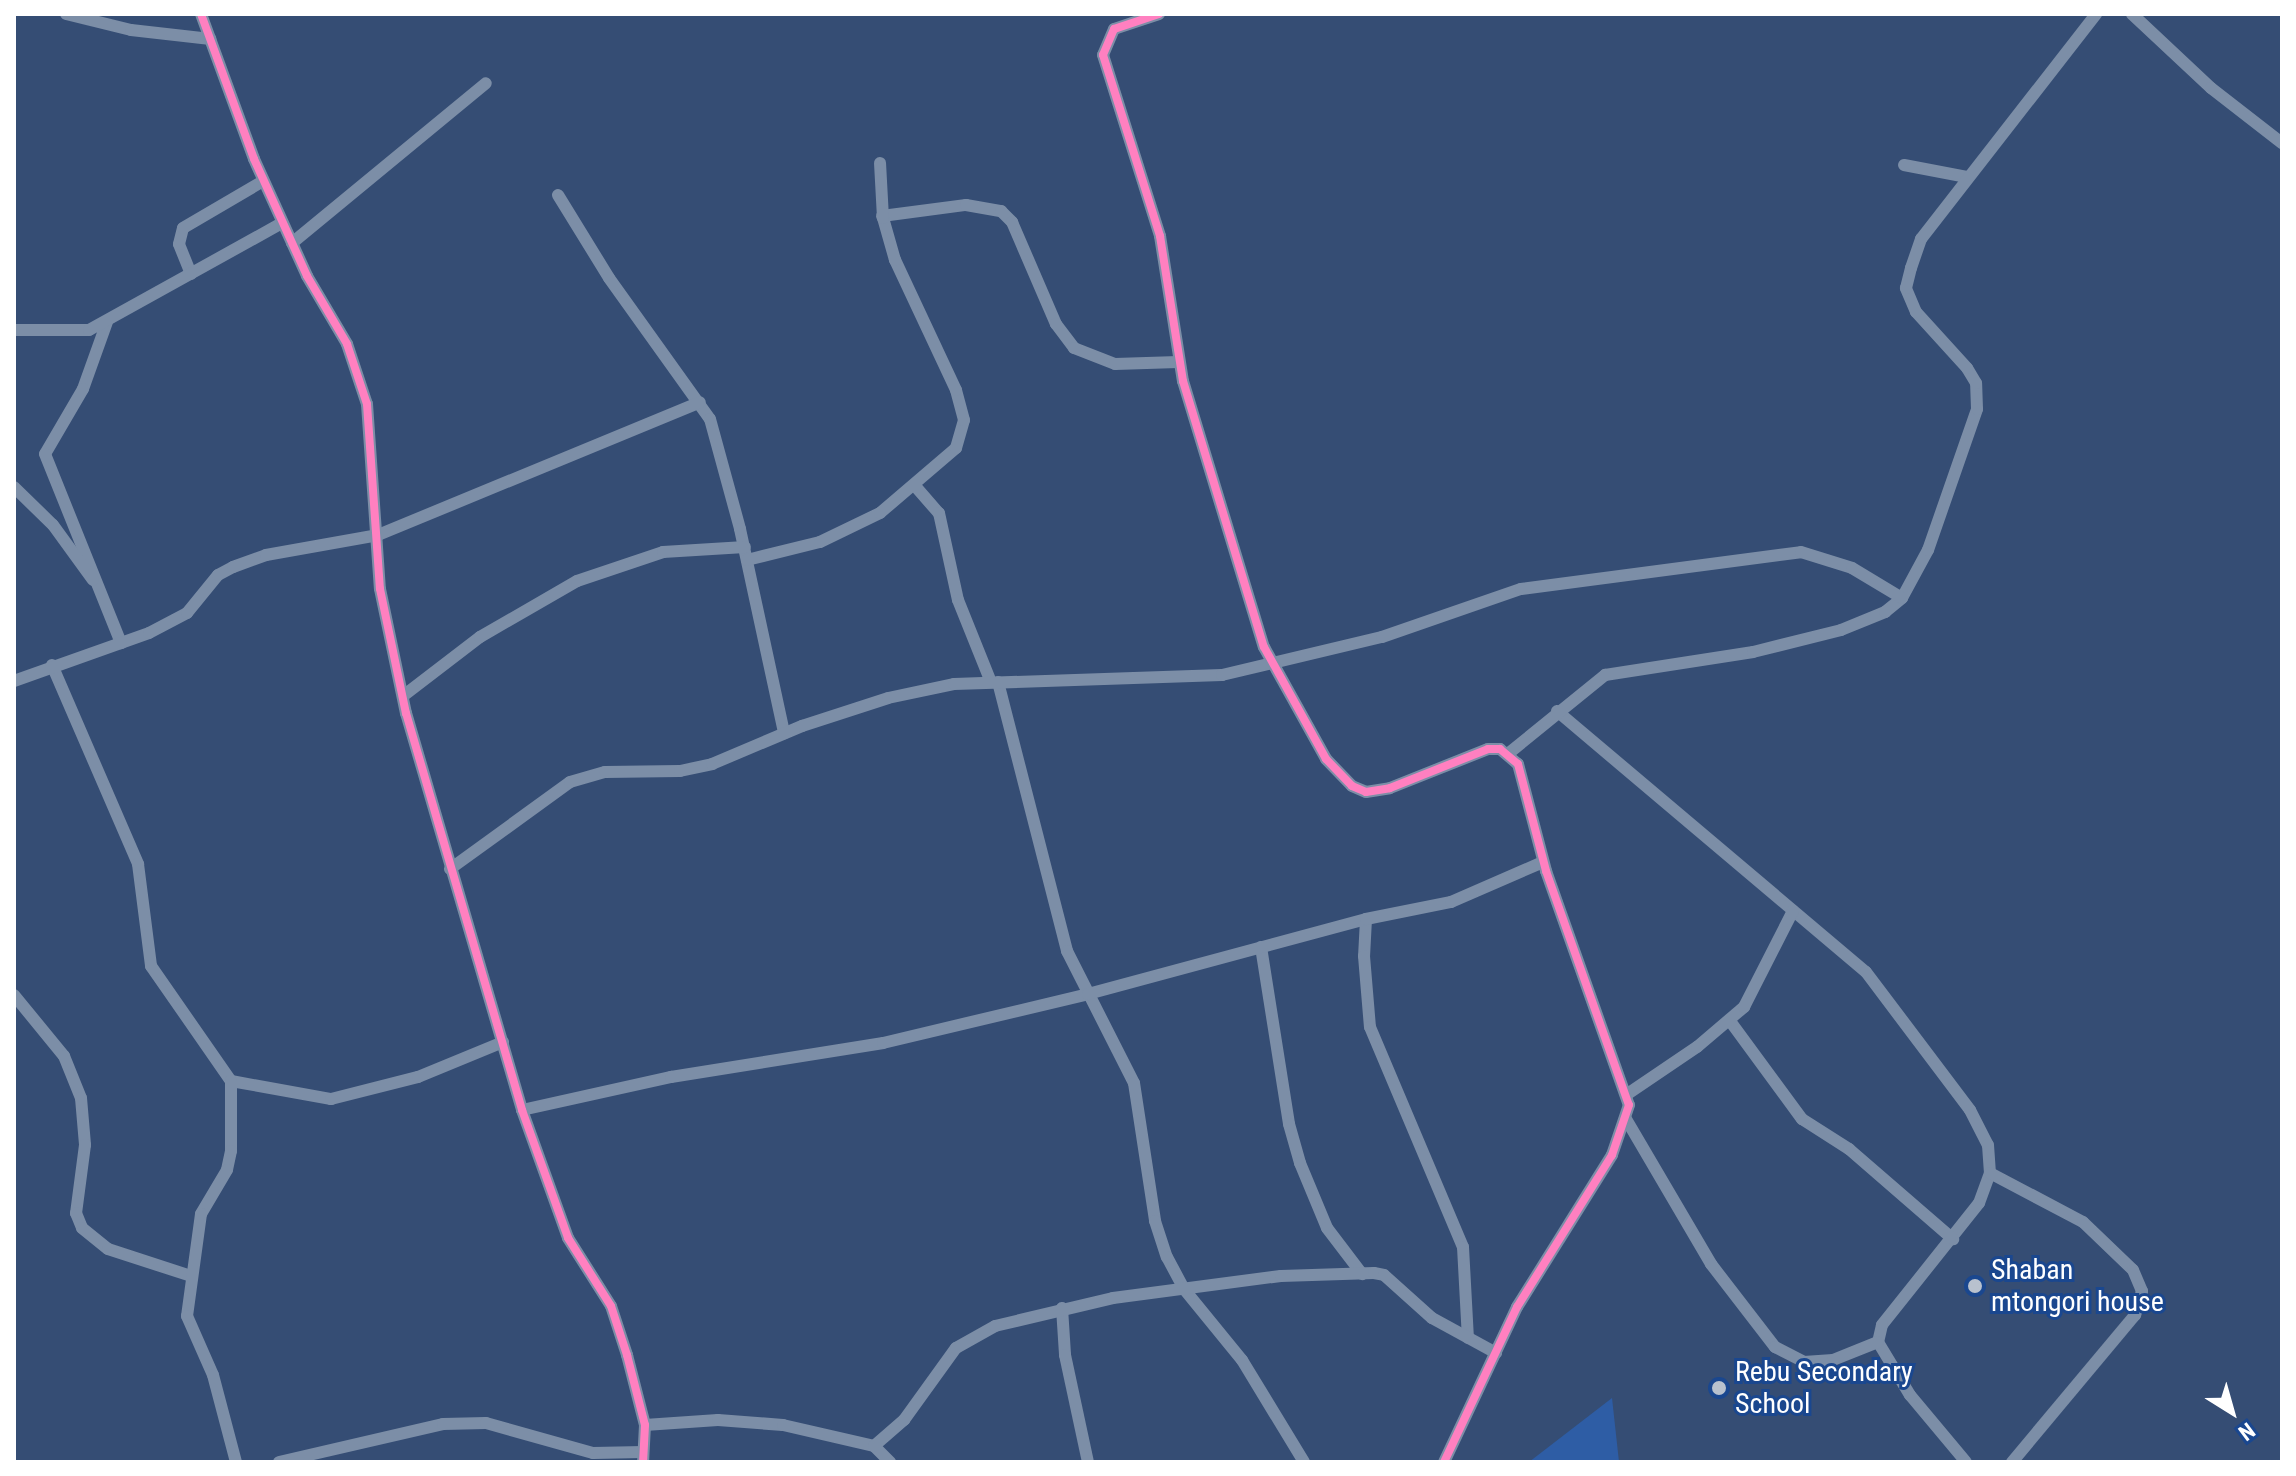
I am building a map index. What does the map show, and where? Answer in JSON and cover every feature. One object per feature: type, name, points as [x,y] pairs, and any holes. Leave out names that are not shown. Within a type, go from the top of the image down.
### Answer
[{"type":"street","points":[[66,14],[131,30],[210,39]]},
{"type":"street","points":[[201,14],[263,181],[292,243],[347,344],[367,404],[380,589],[403,696],[450,869],[522,1110],[568,1238],[611,1306],[645,1425],[643,1457],[593,1453],[486,1423],[443,1424],[279,1462]]},
{"type":"street","points":[[1159,14],[1114,29],[1103,55],[1160,236],[1178,362],[1251,608],[1274,666],[1326,759],[1341,777],[1366,792],[1488,749],[1509,753],[1521,774],[1543,862],[1626,1095],[1626,1119],[1612,1155],[1517,1307],[1444,1462]]},
{"type":"street","points":[[1509,753],[1605,675],[1753,652],[1841,630],[1885,612],[1902,598],[1928,550],[1977,409],[1976,383],[1967,368],[1916,312],[1906,288],[1921,239],[2096,14]]},
{"type":"street","points":[[2132,14],[2211,88],[2282,143]]},
{"type":"street","points":[[292,243],[486,83]]},
{"type":"street","points":[[403,696],[480,637],[577,581],[663,552],[746,554],[820,542],[880,513],[916,487],[956,448],[964,420],[945,358],[895,260],[882,216],[880,163]]},
{"type":"street","points":[[1904,165],[1967,177]]},
{"type":"street","points":[[191,274],[179,244],[183,228],[263,181]]},
{"type":"street","points":[[558,195],[609,278],[700,402],[723,455],[784,733]]},
{"type":"street","points":[[882,216],[966,205],[1001,211],[1012,222],[1056,324],[1074,348],[1115,364],[1178,362]]},
{"type":"street","points":[[14,330],[76,332],[107,322],[282,223]]},
{"type":"street","points":[[107,322],[83,389],[45,454],[121,643]]},
{"type":"street","points":[[14,681],[121,643],[187,613],[218,575],[233,567],[266,555],[378,535],[700,402]]},
{"type":"street","points":[[14,487],[53,525],[102,592]]},
{"type":"street","points":[[916,487],[939,513],[958,600],[994,682],[1052,898],[1088,994],[1134,1083],[1155,1221],[1184,1289],[1242,1360],[1304,1462]]},
{"type":"street","points":[[450,869],[570,782],[605,772],[680,771],[712,764],[784,733],[888,698],[994,682],[1222,675],[1274,666],[1382,637],[1521,589],[1801,552],[1852,568],[1902,598]]},
{"type":"street","points":[[52,665],[138,864],[151,966],[231,1081],[231,1151],[227,1170],[201,1214],[187,1316],[213,1375],[236,1462]]},
{"type":"street","points":[[1557,711],[1866,972],[1970,1110],[1988,1145],[1990,1173],[1979,1203],[1882,1325],[1878,1342],[1910,1395],[1966,1462]]},
{"type":"street","points":[[522,1110],[733,1065],[883,1043],[1088,994],[1366,919],[1451,902],[1543,862]]},
{"type":"street","points":[[1626,1095],[1730,1021],[1757,989],[1793,911]]},
{"type":"street","points":[[1366,919],[1370,1027],[1463,1247],[1468,1338]]},
{"type":"street","points":[[1261,947],[1289,1124],[1300,1163],[1327,1228],[1362,1274]]},
{"type":"street","points":[[14,995],[64,1056],[81,1098],[85,1145],[76,1213],[82,1228],[108,1249],[191,1276]]},
{"type":"street","points":[[1730,1021],[1802,1119],[1849,1149],[1953,1239]]},
{"type":"street","points":[[231,1081],[331,1099],[418,1077],[503,1042]]},
{"type":"street","points":[[1626,1119],[1711,1264],[1775,1347],[1804,1362],[1833,1360],[1878,1342]]},
{"type":"street","points":[[1990,1173],[2083,1222],[2133,1270],[2142,1291],[2135,1315],[2012,1462]]},
{"type":"street","points":[[874,1446],[904,1420],[956,1348],[995,1326],[1062,1308],[1184,1289],[1281,1276],[1384,1275],[1418,1308],[1496,1353]]},
{"type":"street","points":[[1062,1308],[1065,1355],[1088,1462]]},
{"type":"street","points":[[645,1425],[718,1420],[783,1425],[874,1446],[890,1462]]},
{"type":"shaded area","points":[[1612,1398],[1619,1462],[1529,1462]]},
{"type":"cycle path","points":[[201,14],[254,159],[307,276],[347,344],[367,404],[380,589],[406,713],[522,1110],[568,1238],[611,1306],[627,1355],[645,1425],[643,1462]]},
{"type":"cycle path","points":[[1159,14],[1114,29],[1103,55],[1160,236],[1183,381],[1264,647],[1326,759],[1352,786],[1366,792],[1390,788],[1488,749],[1500,749],[1518,764],[1546,871],[1629,1105],[1612,1155],[1517,1307],[1444,1462]]},
{"type":"place","name":"Shaban mtongori house","points":[[1975,1286]]},
{"type":"place","name":"Rebu Secondary School","points":[[1719,1388]]}]
